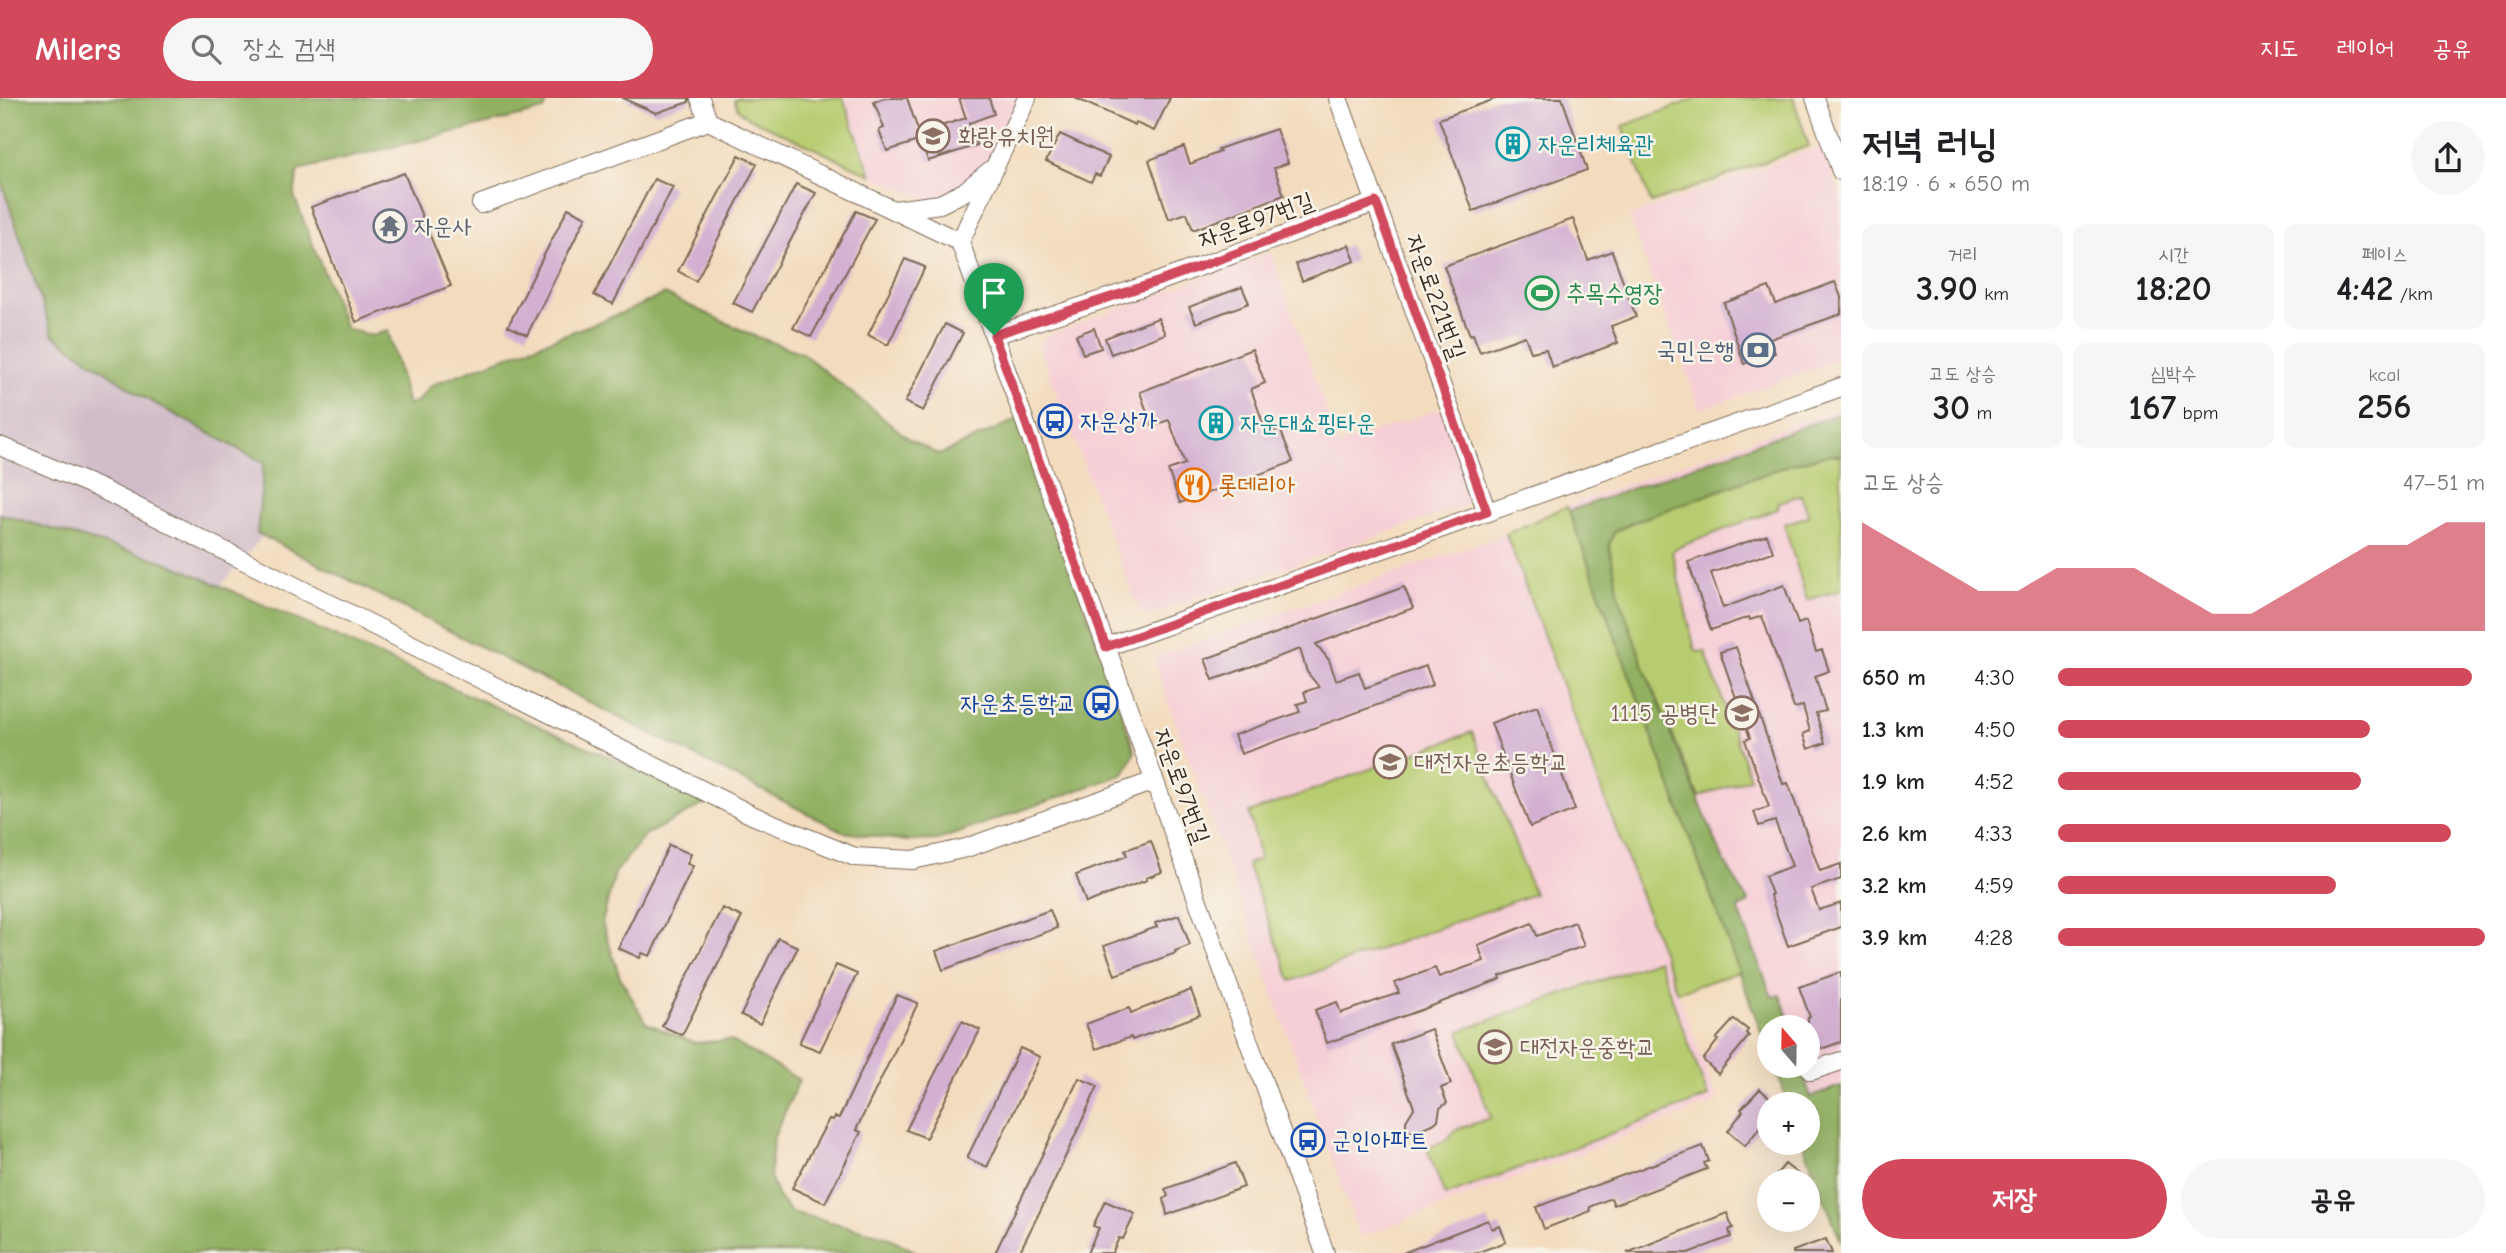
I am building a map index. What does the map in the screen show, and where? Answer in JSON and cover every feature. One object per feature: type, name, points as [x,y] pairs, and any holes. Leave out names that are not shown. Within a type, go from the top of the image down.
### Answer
[{"type":"street","points":[[700,98],[708,121],[960,242],[1027,98]]},
{"type":"street","name":"자운로221번길","points":[[1338,98],[1487,512]]},
{"type":"street","points":[[1815,98],[1841,171]]},
{"type":"street","points":[[481,204],[708,121]]},
{"type":"street","points":[[894,210],[940,204],[964,192],[998,164]]},
{"type":"street","name":"자운로97번길","points":[[994,335],[1160,281],[1376,202]]},
{"type":"street","name":"자운로97번길","points":[[960,242],[1325,1253]]},
{"type":"street","points":[[1106,647],[1841,387]]},
{"type":"street","points":[[0,446],[101,489],[754,816],[855,857],[913,860],[966,848],[1154,780]]},
{"type":"street","points":[[1820,1068],[1841,1060]]},
{"type":"shaded area","points":[[0,98],[312,478],[147,673],[0,629]]},
{"type":"shaded area","name":"화랑유치원","points":[[843,98],[1027,98],[991,176],[929,201],[871,175]]},
{"type":"shaded area","points":[[1822,146],[1841,198],[1841,359],[1700,410],[1629,216]]},
{"type":"shaded area","points":[[1271,252],[1338,445],[1441,408],[1472,495],[1464,506],[1146,616],[1139,611],[1039,347],[1046,336]]},
{"type":"shaded area","name":"1115 공병단","points":[[1841,407],[1841,1242],[1820,1187],[1820,1169],[1813,1169],[1808,1155],[1820,1155],[1820,1092],[1784,1092],[1779,1078],[1820,1078],[1820,1015],[1757,1015],[1757,1021],[1567,506]]},
{"type":"shaded area","points":[[1506,534],[1718,1101],[1360,1237],[1154,662],[1157,656]]},
{"type":"green space","points":[[0,98],[549,98],[544,110],[298,170],[294,196],[346,329],[373,336],[388,330],[408,405],[417,402],[431,385],[665,294],[752,335],[802,353],[909,439],[939,455],[1020,418],[1135,752],[1124,774],[938,840],[907,841],[844,832],[257,533],[264,463],[143,397],[53,335],[0,178]]},
{"type":"green space","points":[[843,98],[871,175],[745,116],[734,100]]},
{"type":"green space","points":[[1697,98],[1793,98],[1809,146],[1651,203],[1623,126]]},
{"type":"green space","points":[[1841,413],[1841,456],[1832,454],[1794,463],[1631,523],[1614,532],[1609,545],[1620,599],[1645,670],[1723,859],[1749,903],[1738,908],[1772,997],[1780,995],[1788,1015],[1757,1015],[1757,1020],[1569,511]]},
{"type":"green space","points":[[1832,454],[1841,456],[1841,590],[1807,600],[1784,524],[1809,516],[1801,495],[1779,502],[1778,509],[1676,548],[1672,552],[1695,650],[1705,651],[1750,778],[1699,797],[1645,670],[1620,599],[1609,545],[1614,532],[1631,523],[1794,463]]},
{"type":"green space","points":[[1567,506],[1739,972],[1677,992],[1506,534]]},
{"type":"green space","points":[[0,514],[166,562],[710,801],[645,835],[615,873],[602,923],[620,977],[646,1023],[695,1043],[730,1040],[799,1080],[773,1139],[770,1176],[778,1197],[791,1212],[886,1236],[918,1253],[0,1253]]},
{"type":"green space","points":[[1472,732],[1534,894],[1291,981],[1247,864],[1260,859],[1249,813]]},
{"type":"green space","points":[[1658,960],[1708,1097],[1445,1196],[1427,1148],[1443,1142],[1458,1129],[1491,1118],[1459,1032]]},
{"type":"green space","points":[[1779,1078],[1804,1078],[1809,1092],[1784,1092]]},
{"type":"green space","points":[[1841,1086],[1841,1242],[1820,1187],[1820,1169],[1813,1169],[1808,1155],[1820,1155],[1820,1094]]},
{"type":"building","points":[[622,98],[689,98],[689,102],[656,113]]},
{"type":"building","points":[[884,98],[907,98],[919,133],[966,118],[959,98],[989,98],[994,114],[969,123],[977,145],[928,161],[921,140],[887,151],[879,130],[884,128],[874,102]]},
{"type":"building","points":[[1075,98],[1170,98],[1154,131]]},
{"type":"building","name":"자운리체육관","points":[[1498,98],[1562,98],[1587,170],[1473,211],[1439,119]]},
{"type":"building","points":[[1276,129],[1288,163],[1274,168],[1284,195],[1193,230],[1187,213],[1169,219],[1149,160],[1184,147],[1190,164],[1220,152],[1218,149]]},
{"type":"building","points":[[1060,134],[1109,157],[1100,176],[1095,174],[1091,182],[1046,161]]},
{"type":"building","points":[[739,155],[757,164],[696,281],[678,271]]},
{"type":"building","points":[[404,173],[451,286],[356,322],[311,207]]},
{"type":"building","points":[[654,179],[673,187],[613,304],[594,295]]},
{"type":"building","points":[[796,184],[816,193],[752,312],[733,303]]},
{"type":"building","points":[[568,208],[586,217],[527,335],[508,326]]},
{"type":"building","points":[[856,211],[875,219],[811,337],[793,328]]},
{"type":"building","points":[[1573,219],[1588,260],[1612,251],[1636,317],[1611,326],[1618,343],[1552,367],[1546,349],[1531,352],[1525,336],[1480,352],[1473,334],[1470,335],[1444,266]]},
{"type":"building","points":[[1349,245],[1355,261],[1302,281],[1296,264]]},
{"type":"building","points":[[905,259],[925,267],[888,345],[868,335]]},
{"type":"building","points":[[1835,282],[1841,297],[1841,314],[1770,339],[1775,353],[1744,364],[1724,303],[1769,287],[1776,304]]},
{"type":"building","points":[[1242,287],[1249,303],[1196,323],[1189,307]]},
{"type":"building","points":[[1158,318],[1165,334],[1111,354],[1105,338]]},
{"type":"building","points":[[945,324],[963,333],[923,411],[905,402]]},
{"type":"building","points":[[1094,328],[1101,348],[1083,354],[1076,335]]},
{"type":"building","name":"자운대쇼핑타운","points":[[1252,349],[1265,383],[1251,389],[1267,434],[1280,429],[1293,462],[1180,503],[1168,470],[1185,464],[1169,420],[1152,426],[1140,392]]},
{"type":"building","points":[[1767,535],[1773,552],[1711,573],[1723,608],[1784,585],[1798,624],[1806,621],[1816,652],[1822,650],[1829,671],[1815,676],[1826,711],[1816,713],[1825,743],[1808,749],[1803,734],[1810,731],[1803,706],[1794,708],[1762,616],[1750,620],[1749,617],[1711,630],[1688,562]]},
{"type":"building","points":[[1404,587],[1413,608],[1316,644],[1329,660],[1336,680],[1359,672],[1365,688],[1426,666],[1433,685],[1241,754],[1234,735],[1300,712],[1297,704],[1307,701],[1304,692],[1319,687],[1307,672],[1300,649],[1213,680],[1205,659]]},
{"type":"building","points":[[1736,647],[1783,784],[1788,783],[1820,871],[1841,864],[1841,879],[1811,889],[1819,910],[1841,903],[1841,927],[1788,946],[1765,876],[1792,866],[1775,821],[1759,826],[1754,812],[1769,807],[1745,740],[1750,738],[1720,652]]},
{"type":"building","points":[[1537,706],[1575,810],[1530,827],[1491,723]]},
{"type":"building","points":[[1151,841],[1162,872],[1086,903],[1076,875],[1127,856],[1125,850]]},
{"type":"building","points":[[669,845],[691,854],[687,864],[693,866],[650,956],[642,953],[640,958],[618,948]]},
{"type":"building","points":[[722,908],[742,917],[682,1035],[662,1026]]},
{"type":"building","points":[[1050,910],[1057,928],[943,970],[936,951]]},
{"type":"building","points":[[1179,915],[1190,945],[1175,951],[1176,953],[1115,975],[1104,946],[1157,927],[1155,923]]},
{"type":"building","points":[[1575,922],[1584,946],[1500,976],[1501,979],[1424,1009],[1327,1043],[1315,1010],[1337,1002],[1341,1013],[1399,993],[1395,983],[1435,968],[1439,977],[1484,961],[1478,945],[1532,923],[1537,936]]},
{"type":"building","points":[[778,938],[798,947],[760,1024],[741,1015]]},
{"type":"building","points":[[836,965],[857,974],[820,1051],[799,1043]]},
{"type":"building","points":[[1841,972],[1841,1042],[1821,1049],[1820,1015],[1809,1015],[1799,987]]},
{"type":"building","points":[[1191,990],[1200,1015],[1132,1040],[1131,1037],[1096,1049],[1086,1024],[1129,1008],[1131,1013]]},
{"type":"building","points":[[897,995],[918,1003],[856,1130],[861,1132],[825,1203],[792,1188],[829,1119],[839,1118]]},
{"type":"building","points":[[1734,1019],[1748,1030],[1746,1033],[1749,1036],[1718,1074],[1703,1060],[1718,1040],[1716,1039]]},
{"type":"building","points":[[962,1021],[980,1030],[926,1138],[906,1130]]},
{"type":"building","points":[[1431,1029],[1451,1084],[1441,1088],[1447,1103],[1440,1108],[1438,1120],[1433,1124],[1412,1132],[1406,1131],[1406,1121],[1414,1108],[1391,1044]]},
{"type":"building","points":[[1020,1048],[1040,1057],[987,1167],[967,1158]]},
{"type":"building","points":[[1079,1078],[1098,1086],[1042,1207],[1019,1253],[995,1253]]},
{"type":"building","points":[[1757,1092],[1757,1131],[1745,1146],[1728,1131],[1743,1111],[1741,1109]]},
{"type":"building","points":[[1703,1146],[1709,1161],[1704,1163],[1707,1169],[1614,1205],[1611,1198],[1590,1207],[1591,1211],[1544,1229],[1536,1207]]},
{"type":"building","points":[[1235,1163],[1244,1187],[1167,1215],[1164,1199],[1168,1196],[1165,1189]]},
{"type":"building","points":[[1105,1201],[1135,1214],[1123,1239],[1119,1238],[1112,1253],[1087,1253],[1099,1228],[1093,1226]]},
{"type":"building","points":[[1727,1213],[1733,1228],[1729,1230],[1731,1237],[1688,1253],[1627,1253]]},
{"type":"building","points":[[1488,1220],[1492,1229],[1500,1226],[1506,1242],[1476,1253],[1403,1253]]},
{"type":"building","points":[[1826,1239],[1832,1253],[1793,1253],[1793,1251]]},
{"type":"place","name":"화랑유치원","points":[[933,136]]},
{"type":"place","name":"자운리체육관","points":[[1513,144]]},
{"type":"place","name":"자운사","points":[[390,226]]},
{"type":"place","name":"추목수영장","points":[[1542,293]]},
{"type":"place","name":"국민은행","points":[[1758,350]]},
{"type":"place","name":"자운상가","points":[[1055,421]]},
{"type":"place","name":"자운대쇼핑타운","points":[[1216,423]]},
{"type":"place","name":"롯데리아","points":[[1194,485]]},
{"type":"place","name":"자운초등학교","points":[[1101,703]]},
{"type":"place","name":"1115 공병단","points":[[1742,713]]},
{"type":"place","name":"대전자운초등학교","points":[[1390,762]]},
{"type":"place","name":"대전자운중학교","points":[[1495,1047]]},
{"type":"place","name":"군인아파트","points":[[1308,1140]]},
{"type":"route","points":[[1376,202],[1487,512],[1106,647],[994,335],[1160,281],[1376,202]]}]
